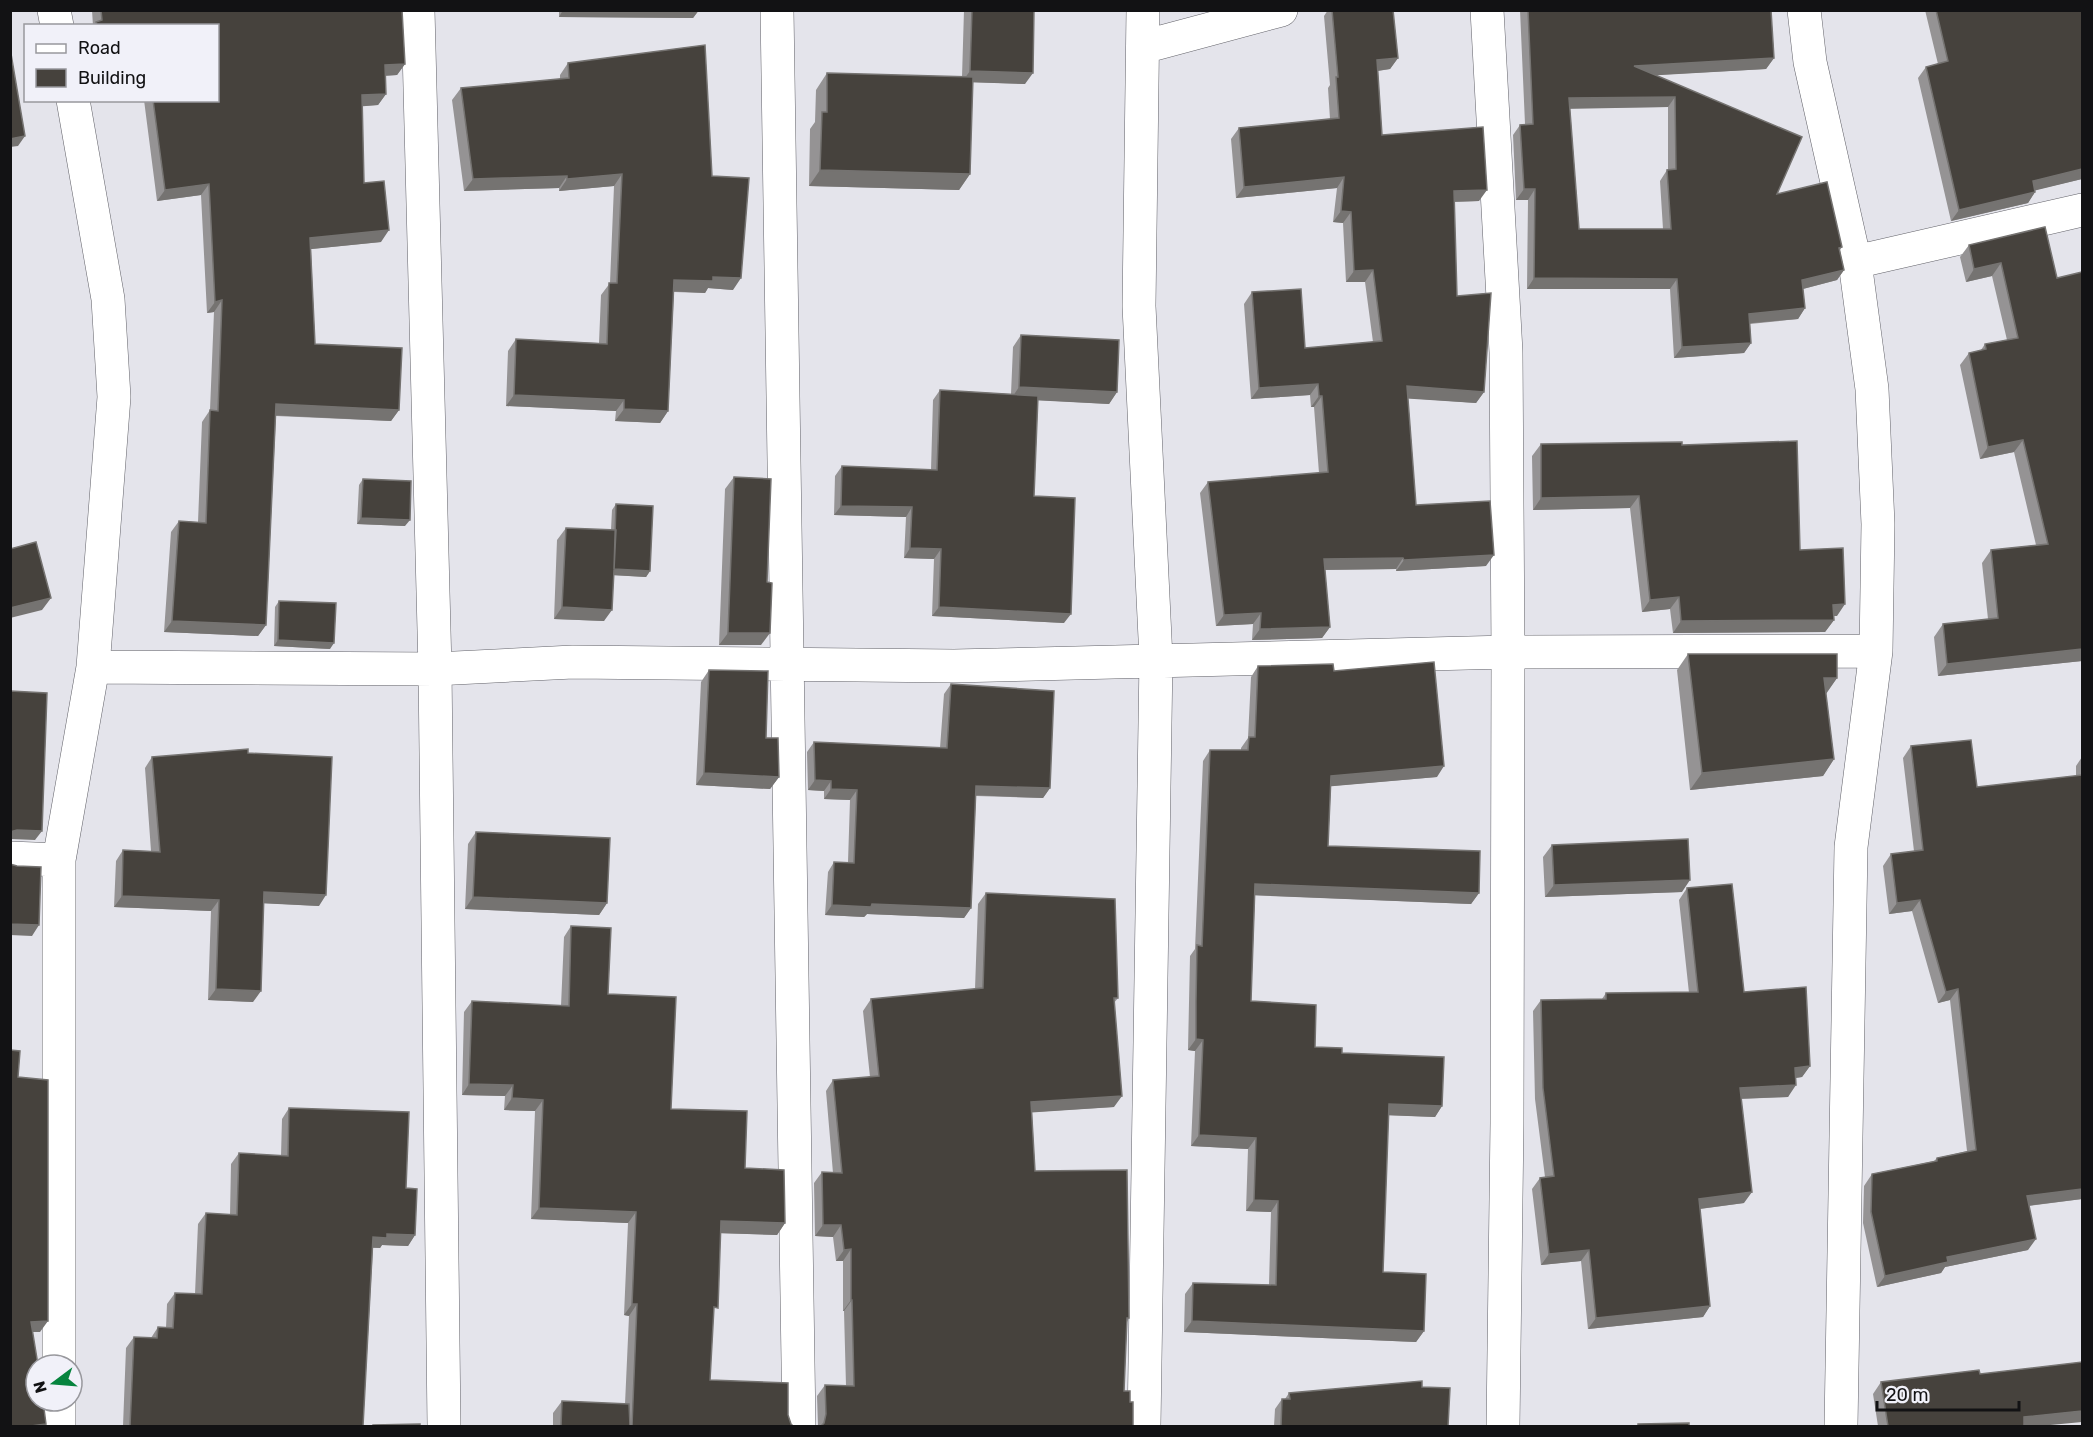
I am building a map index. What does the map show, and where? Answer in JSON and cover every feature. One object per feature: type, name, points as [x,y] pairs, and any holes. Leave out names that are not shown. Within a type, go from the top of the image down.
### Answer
[{"type":"street","points":[[418,10],[435,669],[444,1426]]},
{"type":"street","points":[[777,10],[799,1426]]},
{"type":"street","points":[[1143,10],[1139,306],[1155,659],[1144,1426]]},
{"type":"street","points":[[1143,47],[1281,10]]},
{"type":"street","points":[[1487,10],[1506,352],[1507,1112],[1503,1426]]},
{"type":"street","points":[[1804,10],[1810,62],[1856,262],[1872,389],[1878,524],[1876,651],[1851,847],[1841,1426]]},
{"type":"street","points":[[59,1353],[59,860],[93,667],[114,397],[108,299],[73,102]]},
{"type":"street","points":[[1856,262],[2082,210]]},
{"type":"street","points":[[93,667],[435,669],[573,662],[954,666],[1508,651],[1876,651]]},
{"type":"street","points":[[10,858],[59,860]]},
{"type":"building","points":[[101,10],[402,10],[405,64],[385,65],[386,94],[362,95],[364,183],[384,181],[389,230],[310,238],[315,344],[402,348],[399,410],[276,404],[266,625],[172,621],[179,521],[206,523],[210,410],[218,411],[222,300],[215,302],[209,184],[165,190],[153,102],[219,102],[219,24],[96,24],[96,22],[102,20]]},
{"type":"building","points":[[972,10],[1034,10],[1033,73],[970,71]]},
{"type":"building","points":[[1332,10],[1393,10],[1398,58],[1377,60],[1382,135],[1483,127],[1487,190],[1454,191],[1457,296],[1491,293],[1484,392],[1407,386],[1416,505],[1490,501],[1494,555],[1404,560],[1403,558],[1324,559],[1330,627],[1260,629],[1261,613],[1224,615],[1208,482],[1328,472],[1322,396],[1319,396],[1318,384],[1259,388],[1252,292],[1301,289],[1305,348],[1382,341],[1373,270],[1354,271],[1351,212],[1341,211],[1344,177],[1244,187],[1239,128],[1339,118]]},
{"type":"building","points":[[1528,10],[1771,10],[1774,58],[1634,66],[1802,137],[1777,194],[1827,182],[1842,247],[1839,248],[1844,270],[1802,280],[1805,308],[1749,314],[1751,343],[1682,347],[1677,279],[1534,278],[1535,189],[1524,189],[1520,125],[1533,124]],"holes":[[[1675,97],[1676,169],[1667,170],[1671,229],[1579,229],[1569,98]]]},
{"type":"building","points":[[1936,10],[2082,10],[2082,169],[2033,181],[2035,192],[1959,210],[1926,67],[1948,61]]},
{"type":"building","points":[[705,45],[712,176],[749,178],[741,278],[713,277],[713,281],[674,280],[668,411],[624,409],[624,400],[514,395],[516,339],[607,344],[609,283],[617,283],[622,174],[567,179],[567,176],[473,179],[461,88],[569,78],[568,63]]},
{"type":"building","points":[[10,48],[25,136],[10,139]]},
{"type":"building","points":[[827,73],[973,77],[970,174],[820,170],[822,112],[827,112]]},
{"type":"building","points":[[2045,227],[2057,278],[2082,272],[2082,649],[1947,664],[1943,624],[1998,618],[1991,550],[2048,544],[2023,440],[1988,447],[1969,353],[1986,349],[1985,344],[2018,338],[2001,263],[1974,269],[1969,245]]},
{"type":"building","points":[[1021,335],[1119,340],[1117,392],[1019,387]]},
{"type":"building","points":[[940,390],[1038,396],[1034,496],[1075,498],[1071,614],[939,607],[941,549],[910,548],[912,507],[841,506],[842,466],[937,470]]},
{"type":"building","points":[[1797,441],[1800,550],[1843,548],[1845,604],[1833,605],[1834,620],[1681,621],[1679,597],[1650,600],[1639,496],[1541,498],[1541,444],[1682,442],[1682,445]]},
{"type":"building","points":[[734,477],[771,479],[767,582],[772,583],[770,633],[728,633]]},
{"type":"building","points":[[363,479],[411,481],[410,520],[361,518]]},
{"type":"building","points":[[616,504],[653,506],[650,571],[614,569]]},
{"type":"building","points":[[566,528],[616,530],[612,610],[562,607]]},
{"type":"building","points":[[36,542],[51,598],[10,608],[10,549]]},
{"type":"building","points":[[279,601],[336,603],[334,643],[278,640]]},
{"type":"building","points":[[1688,654],[1837,654],[1837,678],[1824,678],[1834,759],[1702,773]]},
{"type":"building","points":[[1434,662],[1444,766],[1331,776],[1328,846],[1480,851],[1479,893],[1255,884],[1251,1001],[1316,1005],[1315,1047],[1342,1048],[1342,1053],[1444,1057],[1442,1106],[1389,1104],[1383,1272],[1426,1274],[1424,1331],[1192,1321],[1193,1283],[1276,1285],[1278,1201],[1254,1200],[1256,1138],[1199,1135],[1203,1040],[1196,1039],[1197,945],[1202,946],[1210,750],[1248,750],[1249,737],[1255,737],[1258,666],[1333,664],[1334,671]]},
{"type":"building","points":[[709,670],[768,671],[766,738],[778,738],[779,777],[704,773]]},
{"type":"building","points":[[951,684],[1054,691],[1050,788],[976,786],[971,908],[872,904],[871,907],[832,905],[834,862],[854,863],[857,790],[831,789],[831,781],[815,780],[814,742],[947,748]]},
{"type":"building","points":[[10,691],[47,693],[42,831],[10,832]]},
{"type":"building","points":[[1971,740],[1977,787],[2082,775],[2082,1189],[2027,1196],[2036,1239],[1947,1257],[1948,1262],[1885,1276],[1871,1212],[1872,1174],[1937,1161],[1937,1158],[1976,1150],[1958,989],[1946,992],[1920,900],[1897,903],[1891,854],[1923,850],[1911,746]]},
{"type":"building","points":[[248,749],[248,753],[332,757],[326,895],[264,892],[261,991],[216,989],[219,900],[122,896],[123,850],[160,852],[152,757]]},
{"type":"building","points":[[476,832],[610,838],[607,903],[473,897]]},
{"type":"building","points":[[1688,839],[1690,880],[1554,885],[1552,845]]},
{"type":"building","points":[[10,864],[41,867],[39,925],[10,924]]},
{"type":"building","points":[[1732,884],[1744,992],[1806,987],[1810,1066],[1795,1068],[1796,1085],[1740,1088],[1752,1192],[1699,1199],[1710,1306],[1596,1318],[1589,1250],[1549,1254],[1540,1178],[1554,1176],[1543,1088],[1541,1000],[1606,999],[1606,993],[1698,992],[1687,888]]},
{"type":"building","points":[[986,893],[1115,899],[1118,998],[1114,998],[1122,1096],[1031,1102],[1035,1171],[1127,1170],[1129,1318],[1127,1318],[1124,1391],[1130,1391],[1130,1402],[1133,1402],[1133,1426],[821,1426],[826,1414],[825,1385],[854,1386],[851,1249],[844,1250],[841,1225],[823,1225],[822,1172],[842,1173],[833,1080],[879,1076],[871,999],[983,988]]},
{"type":"building","points":[[571,926],[611,928],[608,994],[676,997],[671,1109],[747,1111],[745,1168],[784,1170],[785,1223],[721,1221],[718,1308],[714,1307],[710,1380],[788,1383],[788,1415],[793,1426],[632,1426],[637,1304],[632,1304],[636,1212],[539,1208],[543,1100],[512,1098],[513,1085],[469,1084],[472,1001],[569,1006]]},
{"type":"building","points":[[10,1050],[20,1051],[18,1077],[48,1080],[48,1321],[31,1322],[36,1353],[24,1353],[24,1413],[45,1413],[46,1424],[10,1426]]},
{"type":"building","points":[[289,1108],[409,1112],[406,1188],[417,1189],[415,1235],[387,1234],[387,1238],[373,1237],[363,1426],[130,1426],[134,1337],[157,1338],[158,1327],[173,1328],[175,1293],[202,1294],[206,1213],[237,1215],[239,1153],[288,1156]]},
{"type":"building","points":[[2082,1362],[2082,1411],[2024,1417],[2024,1426],[1888,1426],[1881,1382],[1979,1370],[1980,1374]]},
{"type":"building","points":[[1422,1381],[1422,1387],[1450,1388],[1448,1426],[1281,1426],[1282,1399],[1290,1399],[1289,1393]]},
{"type":"building","points":[[562,1401],[629,1404],[630,1426],[561,1426]]},
{"type":"building","points":[[1689,1423],[1689,1426],[1638,1426],[1638,1424]]},
{"type":"building","points":[[420,1424],[420,1426],[373,1426],[373,1425]]}]
